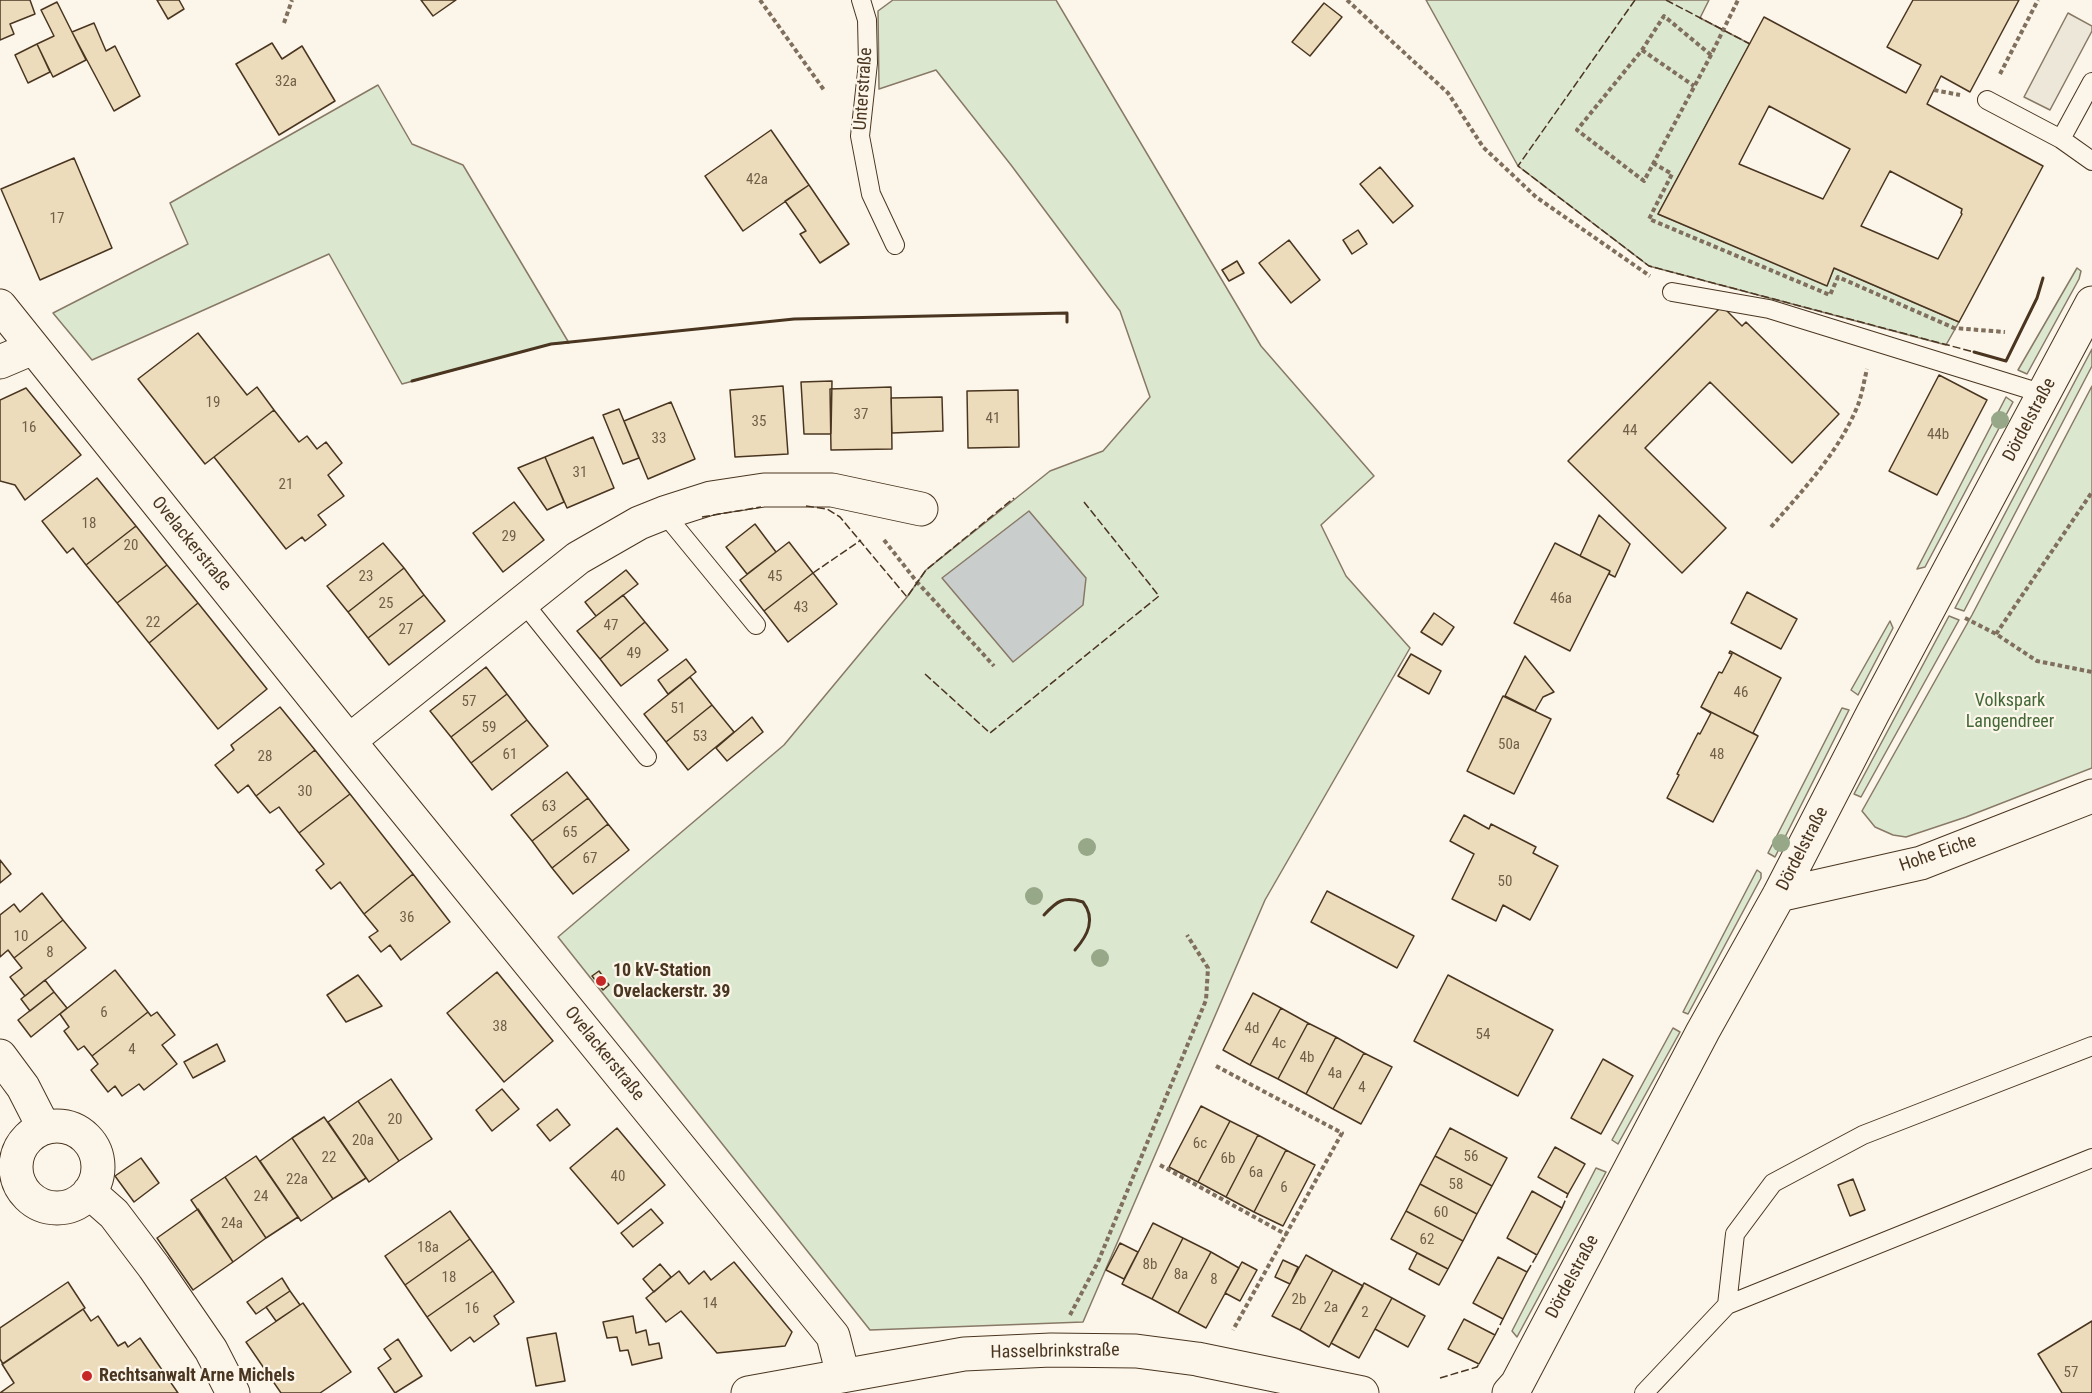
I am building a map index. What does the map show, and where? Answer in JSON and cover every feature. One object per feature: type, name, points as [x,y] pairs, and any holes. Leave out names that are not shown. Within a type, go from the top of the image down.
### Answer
[{"type":"street","name":"Dördelstraße","points":[[1509,1393],[1517,1384],[1703,1031],[1779,895],[1873,713],[2092,303]]},
{"type":"street","name":"Ovelackerstraße","points":[[0,306],[349,741],[833,1335],[843,1375]]},
{"type":"street","points":[[0,362],[33,348]]},
{"type":"street","points":[[349,741],[578,558],[639,523],[711,498],[764,490],[832,490],[921,509]]},
{"type":"street","name":"Hohe Eiche","points":[[1779,895],[1921,862],[2092,796]]},
{"type":"street","points":[[0,1056],[23,1087],[44,1128]]},
{"type":"street","points":[[60,1125],[76,1130],[89,1140],[97,1153],[99,1169],[95,1185],[89,1192],[85,1198],[71,1206],[55,1208],[39,1204],[26,1194],[18,1180],[16,1164],[20,1149],[30,1136],[44,1128],[60,1125]]},
{"type":"street","points":[[89,1192],[114,1214],[161,1276],[212,1350],[233,1393]]},
{"type":"street","name":"Hasselbrinkstraße","points":[[748,1393],[964,1354],[1051,1350],[1136,1351],[1215,1362],[1362,1393]]},
{"type":"lane","name":"Unterstraße","points":[[861,0],[867,20],[868,63],[860,136],[871,194],[895,245]]},
{"type":"lane","points":[[2061,139],[2092,82]]},
{"type":"lane","points":[[1987,100],[2061,139],[2092,161]]},
{"type":"lane","points":[[1672,292],[1769,309],[2044,394]]},
{"type":"lane","points":[[664,513],[756,625]]},
{"type":"lane","points":[[523,602],[647,757]]},
{"type":"lane","points":[[1727,1305],[1736,1234],[1773,1183],[1863,1135],[2092,1046]]},
{"type":"lane","points":[[1644,1393],[1727,1305],[2092,1158]]},
{"type":"path","points":[[284,23],[292,0]]},
{"type":"path","points":[[760,0],[824,90]]},
{"type":"path","points":[[1347,0],[1449,93],[1483,147],[1536,197],[1672,292]]},
{"type":"path","points":[[1711,56],[1664,16],[1642,50],[1576,130],[1644,180],[1711,56],[1738,0]]},
{"type":"path","points":[[1934,90],[1987,100],[2038,0]]},
{"type":"path","points":[[1642,50],[1694,86]]},
{"type":"path","points":[[1653,163],[1672,174],[1650,219],[1830,295],[1838,277],[1954,328],[2005,332]]},
{"type":"path","points":[[1771,527],[1818,472],[1842,437],[1858,404],[1874,341]]},
{"type":"path","points":[[2092,492],[1996,634],[2037,661],[2092,672]]},
{"type":"path","points":[[917,582],[994,666]]},
{"type":"path","points":[[1051,1350],[1098,1262],[1206,1000],[1208,968],[1187,935]]},
{"type":"path","points":[[1215,1362],[1342,1133],[1216,1066]]},
{"type":"path","points":[[1160,1165],[1287,1235]]},
{"type":"green space","points":[[893,0],[1056,0],[1261,346],[1374,476],[1321,525],[1346,576],[1410,648],[1265,900],[1083,1322],[870,1330],[558,937],[784,745],[907,597],[926,570],[1050,471],[1103,451],[1150,397],[1120,311],[1011,165],[936,70],[879,89],[878,11]]},
{"type":"green space","points":[[1426,0],[1709,0],[1700,18],[1750,44],[1658,214],[1827,285],[1834,268],[1959,322],[1946,345],[1649,266],[1518,166]]},
{"type":"green space","points":[[378,85],[412,144],[463,165],[569,343],[551,344],[402,384],[329,254],[92,360],[53,313],[188,244],[170,203]]},
{"type":"green space","points":[[2077,268],[2081,271],[2079,279],[2027,374],[2018,370]]},
{"type":"green space","points":[[2092,349],[2092,366],[1964,611],[1955,608]]},
{"type":"green space","name":"Volkspark Langendreer","points":[[2092,386],[2092,768],[1966,817],[1906,837],[1893,835],[1875,827],[1862,811],[1972,615]]},
{"type":"green space","points":[[2006,397],[2013,402],[1925,567],[1917,569]]},
{"type":"green space","points":[[1949,616],[1959,620],[1861,797],[1854,794]]},
{"type":"green space","points":[[1890,621],[1893,628],[1858,695],[1851,690]]},
{"type":"green space","points":[[1842,708],[1849,710],[1775,857],[1768,853]]},
{"type":"green space","points":[[1757,870],[1761,873],[1761,878],[1688,1014],[1683,1012]]},
{"type":"green space","points":[[1673,1028],[1680,1032],[1618,1144],[1612,1140]]},
{"type":"green space","points":[[1596,1168],[1606,1172],[1517,1337],[1512,1331]]},
{"type":"shaded area","points":[[2068,13],[2092,26],[2092,31],[2050,110],[2024,97]]},
{"type":"shaded area","points":[[1029,511],[1086,578],[1083,605],[1013,662],[942,578]]},
{"type":"building","points":[[0,0],[30,0],[35,14],[10,24],[14,34],[0,40]]},
{"type":"building","points":[[157,0],[179,0],[184,9],[168,19]]},
{"type":"building","points":[[421,0],[456,0],[433,16]]},
{"type":"building","points":[[1913,0],[2019,0],[1970,92],[1941,76],[1927,104],[2043,166],[1959,322],[1834,268],[1827,286],[1658,214],[1764,17],[1906,93],[1921,65],[1887,47]],"holes":[[[1769,106],[1850,149],[1823,199],[1739,164]],[[1890,171],[1962,209],[1962,214],[1938,259],[1861,226]]]},
{"type":"building","points":[[57,2],[86,60],[53,77],[37,44],[54,36],[41,10]]},
{"type":"building","points":[[1324,3],[1342,17],[1310,56],[1292,42]]},
{"type":"building","points":[[94,23],[106,51],[115,46],[140,96],[114,111],[72,32]]},
{"type":"building","points":[[272,43],[282,59],[302,46],[335,101],[279,135],[236,64]]},
{"type":"building","points":[[37,44],[50,72],[28,83],[15,55]]},
{"type":"building","points":[[771,130],[809,185],[743,231],[705,176]]},
{"type":"building","points":[[74,158],[112,248],[40,280],[1,189]]},
{"type":"building","points":[[1380,167],[1413,206],[1393,223],[1360,184]]},
{"type":"building","points":[[809,185],[849,244],[820,263],[800,234],[806,231],[785,201]]},
{"type":"building","points":[[1358,230],[1367,244],[1352,254],[1343,240]]},
{"type":"building","points":[[1289,240],[1320,280],[1291,303],[1259,263]]},
{"type":"building","points":[[1237,261],[1244,273],[1229,281],[1222,270]]},
{"type":"building","points":[[1722,306],[1742,326],[1746,322],[1839,414],[1792,463],[1710,382],[1645,448],[1726,528],[1682,573],[1568,461]]},
{"type":"building","points":[[198,333],[247,395],[257,387],[274,410],[205,464],[138,379]]},
{"type":"building","points":[[1939,375],[1987,400],[1937,495],[1889,471]]},
{"type":"building","points":[[832,381],[831,434],[804,434],[801,382]]},
{"type":"building","points":[[783,386],[788,454],[735,457],[730,390]]},
{"type":"building","points":[[891,387],[892,449],[831,450],[830,389]]},
{"type":"building","points":[[26,388],[81,455],[25,500],[15,485],[0,481],[0,400]]},
{"type":"building","points":[[1018,390],[1019,447],[968,448],[967,391]]},
{"type":"building","points":[[942,397],[943,431],[892,433],[891,398]]},
{"type":"building","points":[[671,402],[695,459],[648,479],[624,421]]},
{"type":"building","points":[[619,409],[639,458],[623,464],[603,415]]},
{"type":"building","points":[[274,410],[299,442],[307,436],[317,449],[326,442],[342,463],[328,475],[344,496],[318,515],[326,525],[305,541],[302,537],[286,549],[214,457]]},
{"type":"building","points":[[593,437],[614,488],[567,508],[545,457]]},
{"type":"building","points":[[545,457],[564,502],[547,510],[518,468]]},
{"type":"building","points":[[97,478],[136,526],[86,565],[73,548],[67,553],[42,521]]},
{"type":"building","points":[[514,502],[544,540],[503,572],[473,533]]},
{"type":"building","points":[[1599,515],[1630,544],[1615,577],[1609,574],[1610,571],[1580,556]]},
{"type":"building","points":[[755,524],[776,552],[747,574],[726,547]]},
{"type":"building","points":[[136,526],[167,565],[117,603],[86,565]]},
{"type":"building","points":[[789,542],[813,573],[764,611],[740,580]]},
{"type":"building","points":[[383,543],[404,568],[348,612],[327,586]]},
{"type":"building","points":[[1555,543],[1610,571],[1570,651],[1514,623]]},
{"type":"building","points":[[167,565],[198,603],[149,643],[117,603]]},
{"type":"building","points":[[404,568],[424,595],[368,638],[348,612]]},
{"type":"building","points":[[626,570],[638,584],[596,616],[585,602]]},
{"type":"building","points":[[813,573],[837,604],[788,642],[764,611]]},
{"type":"building","points":[[1747,592],[1797,619],[1781,649],[1731,623]]},
{"type":"building","points":[[424,595],[445,621],[389,665],[368,638]]},
{"type":"building","points":[[623,595],[645,622],[600,659],[577,631]]},
{"type":"building","points":[[198,603],[267,689],[218,729],[149,643]]},
{"type":"building","points":[[1434,613],[1454,627],[1442,645],[1421,632]]},
{"type":"building","points":[[645,622],[668,650],[621,686],[600,659]]},
{"type":"building","points":[[1730,651],[1781,678],[1753,733],[1758,736],[1701,707],[1719,672],[1722,673],[1732,654],[1729,653]]},
{"type":"building","points":[[1411,654],[1441,671],[1429,694],[1398,676]]},
{"type":"building","points":[[1525,656],[1554,692],[1543,697],[1535,711],[1505,696]]},
{"type":"building","points":[[686,659],[696,672],[668,694],[658,680]]},
{"type":"building","points":[[486,667],[507,694],[451,737],[430,711]]},
{"type":"building","points":[[690,677],[712,705],[666,742],[644,714]]},
{"type":"building","points":[[507,694],[527,720],[471,763],[451,737]]},
{"type":"building","points":[[1503,696],[1551,719],[1514,794],[1467,771]]},
{"type":"building","points":[[712,705],[734,732],[688,770],[666,742]]},
{"type":"building","points":[[280,707],[315,750],[256,796],[248,785],[238,793],[215,765],[234,750],[231,745]]},
{"type":"building","points":[[1701,707],[1758,736],[1713,822],[1667,798],[1698,733],[1700,734],[1711,713]]},
{"type":"building","points":[[752,717],[763,732],[727,761],[716,748]]},
{"type":"building","points":[[527,720],[548,746],[492,790],[471,763]]},
{"type":"building","points":[[315,750],[350,794],[299,833],[279,807],[270,813],[256,796]]},
{"type":"building","points":[[567,772],[588,798],[532,841],[511,815]]},
{"type":"building","points":[[350,794],[413,874],[364,914],[340,882],[331,889],[316,870],[324,864],[299,833]]},
{"type":"building","points":[[588,798],[608,824],[552,868],[532,841]]},
{"type":"building","points":[[1464,815],[1489,829],[1491,824],[1536,847],[1533,853],[1558,866],[1530,920],[1503,905],[1496,921],[1452,899],[1474,854],[1450,841]]},
{"type":"building","points":[[608,824],[629,850],[573,894],[552,868]]},
{"type":"building","points":[[0,860],[11,874],[0,883]]},
{"type":"building","points":[[413,874],[450,922],[401,960],[390,945],[381,952],[369,937],[378,931],[364,914]]},
{"type":"building","points":[[1327,891],[1414,936],[1397,968],[1311,922]]},
{"type":"building","points":[[42,893],[63,920],[14,958],[8,950],[0,957],[0,915],[14,904],[20,912]]},
{"type":"building","points":[[63,920],[86,948],[25,996],[10,977],[22,968],[14,958]]},
{"type":"building","points":[[115,970],[148,1012],[92,1056],[84,1046],[78,1050],[64,1031],[69,1027],[60,1014]]},
{"type":"building","name":"10 kV-Station Ovelackerstr. 39","points":[[599,971],[609,985],[603,990],[592,976]]},
{"type":"building","points":[[497,972],[553,1041],[504,1082],[447,1013]]},
{"type":"building","points":[[358,975],[382,1006],[346,1022],[327,995]]},
{"type":"building","points":[[1448,975],[1553,1030],[1518,1096],[1414,1041]]},
{"type":"building","points":[[45,980],[54,992],[30,1011],[21,999]]},
{"type":"building","points":[[54,992],[67,1008],[31,1037],[18,1020]]},
{"type":"building","points":[[1253,993],[1281,1008],[1250,1065],[1223,1050]]},
{"type":"building","points":[[1281,1008],[1308,1023],[1278,1079],[1250,1065]]},
{"type":"building","points":[[148,1012],[151,1016],[157,1012],[175,1035],[162,1045],[177,1064],[144,1090],[139,1084],[122,1096],[115,1086],[108,1092],[91,1070],[98,1064],[92,1056]]},
{"type":"building","points":[[1308,1023],[1336,1037],[1306,1094],[1278,1079]]},
{"type":"building","points":[[1336,1037],[1364,1053],[1333,1109],[1306,1094]]},
{"type":"building","points":[[217,1044],[225,1061],[193,1078],[184,1062]]},
{"type":"building","points":[[1364,1053],[1392,1067],[1361,1124],[1333,1109]]},
{"type":"building","points":[[1603,1059],[1633,1076],[1601,1134],[1571,1118]]},
{"type":"building","points":[[391,1079],[432,1139],[399,1161],[358,1101]]},
{"type":"building","points":[[502,1089],[519,1109],[492,1131],[476,1110]]},
{"type":"building","points":[[358,1101],[399,1161],[369,1182],[328,1122]]},
{"type":"building","points":[[1201,1106],[1230,1121],[1198,1182],[1169,1167]]},
{"type":"building","points":[[557,1109],[570,1125],[550,1141],[537,1125]]},
{"type":"building","points":[[324,1117],[366,1178],[333,1199],[292,1138]]},
{"type":"building","points":[[1230,1121],[1258,1135],[1226,1197],[1198,1182]]},
{"type":"building","points":[[617,1128],[665,1185],[618,1224],[570,1168]]},
{"type":"building","points":[[1450,1128],[1507,1158],[1492,1186],[1435,1156]]},
{"type":"building","points":[[1258,1135],[1286,1150],[1254,1212],[1226,1197]]},
{"type":"building","points":[[292,1138],[333,1199],[301,1221],[260,1161]]},
{"type":"building","points":[[1555,1147],[1585,1164],[1568,1194],[1538,1177]]},
{"type":"building","points":[[1286,1150],[1315,1165],[1283,1226],[1254,1212]]},
{"type":"building","points":[[256,1156],[298,1217],[266,1238],[225,1177]]},
{"type":"building","points":[[1435,1156],[1492,1186],[1477,1214],[1420,1184]]},
{"type":"building","points":[[141,1158],[159,1183],[134,1202],[115,1176]]},
{"type":"building","points":[[225,1177],[266,1238],[233,1262],[191,1200]]},
{"type":"building","points":[[1853,1179],[1865,1210],[1850,1216],[1838,1185]]},
{"type":"building","points":[[1420,1184],[1477,1214],[1463,1241],[1406,1211]]},
{"type":"building","points":[[1532,1191],[1562,1208],[1537,1255],[1507,1238]]},
{"type":"building","points":[[198,1209],[233,1262],[193,1290],[157,1238]]},
{"type":"building","points":[[651,1209],[663,1223],[633,1247],[621,1233]]},
{"type":"building","points":[[450,1211],[470,1239],[405,1285],[385,1256]]},
{"type":"building","points":[[1406,1211],[1463,1241],[1448,1269],[1391,1239]]},
{"type":"building","points":[[1153,1223],[1183,1238],[1152,1299],[1122,1284]]},
{"type":"building","points":[[1183,1238],[1211,1252],[1178,1313],[1152,1299]]},
{"type":"building","points":[[470,1239],[493,1271],[427,1317],[405,1285]]},
{"type":"building","points":[[1120,1243],[1138,1252],[1124,1279],[1106,1270]]},
{"type":"building","points":[[1211,1252],[1239,1268],[1206,1328],[1178,1313]]},
{"type":"building","points":[[1417,1253],[1448,1269],[1439,1285],[1409,1269]]},
{"type":"building","points":[[1306,1255],[1333,1270],[1300,1330],[1272,1316]]},
{"type":"building","points":[[1498,1257],[1527,1272],[1503,1319],[1473,1303]]},
{"type":"building","points":[[1283,1260],[1298,1267],[1290,1284],[1275,1277]]},
{"type":"building","points":[[734,1262],[792,1332],[785,1346],[717,1353],[681,1311],[666,1322],[646,1298],[679,1271],[689,1284],[704,1271],[711,1280]]},
{"type":"building","points":[[1242,1262],[1257,1270],[1240,1301],[1225,1293]]},
{"type":"building","points":[[660,1264],[671,1277],[654,1292],[643,1279]]},
{"type":"building","points":[[1333,1270],[1363,1286],[1329,1347],[1300,1330]]},
{"type":"building","points":[[493,1271],[514,1302],[494,1316],[499,1324],[474,1342],[470,1337],[451,1351],[427,1317]]},
{"type":"building","points":[[282,1278],[290,1291],[256,1314],[247,1302]]},
{"type":"building","points":[[68,1282],[85,1308],[3,1364],[0,1359],[0,1328]]},
{"type":"building","points":[[1364,1283],[1392,1298],[1359,1358],[1331,1343]]},
{"type":"building","points":[[290,1291],[300,1305],[276,1321],[266,1307]]},
{"type":"building","points":[[1392,1298],[1425,1316],[1408,1347],[1375,1329]]},
{"type":"building","points":[[303,1303],[351,1372],[320,1393],[281,1393],[246,1342]]},
{"type":"building","points":[[83,1309],[91,1321],[98,1316],[118,1346],[125,1342],[128,1347],[140,1338],[178,1393],[0,1393],[14,1383],[2,1364]]},
{"type":"building","points":[[633,1316],[636,1333],[646,1330],[649,1345],[659,1343],[662,1358],[632,1365],[628,1350],[620,1351],[617,1337],[607,1338],[603,1322]]},
{"type":"building","points":[[1464,1319],[1495,1335],[1479,1364],[1448,1349]]},
{"type":"building","points":[[2092,1321],[2092,1393],[2062,1393],[2038,1354]]},
{"type":"building","points":[[556,1333],[565,1381],[536,1386],[527,1338]]},
{"type":"building","points":[[398,1339],[422,1376],[395,1393],[378,1368],[391,1359],[384,1349]]},
{"type":"fence","points":[[1635,0],[1518,166],[1649,266],[1974,352]]},
{"type":"fence","points":[[1666,0],[1750,44]]},
{"type":"fence","points":[[806,506],[827,509],[840,517],[907,597],[926,570],[1014,498]]},
{"type":"fence","points":[[925,674],[990,733],[1159,596],[1084,502]]},
{"type":"fence","points":[[702,517],[761,507]]},
{"type":"fence","points":[[813,573],[861,540]]},
{"type":"fence","points":[[1562,1208],[1568,1194]]},
{"type":"fence","points":[[1527,1272],[1537,1255]]},
{"type":"fence","points":[[1495,1335],[1503,1319]]},
{"type":"fence","points":[[1440,1378],[1477,1367],[1479,1364]]},
{"type":"wall","points":[[1974,352],[2006,361],[2037,298],[2043,278]]},
{"type":"wall","points":[[412,381],[551,344],[794,319],[1067,313],[1067,322]]},
{"type":"wall","points":[[1044,915],[1061,901],[1083,902],[1090,921],[1084,939],[1075,950]]},
{"type":"place","name":"10 kV-Station Ovelackerstr. 39","points":[[601,981]]},
{"type":"place","name":"Rechtsanwalt Arne Michels","points":[[87,1376]]}]
